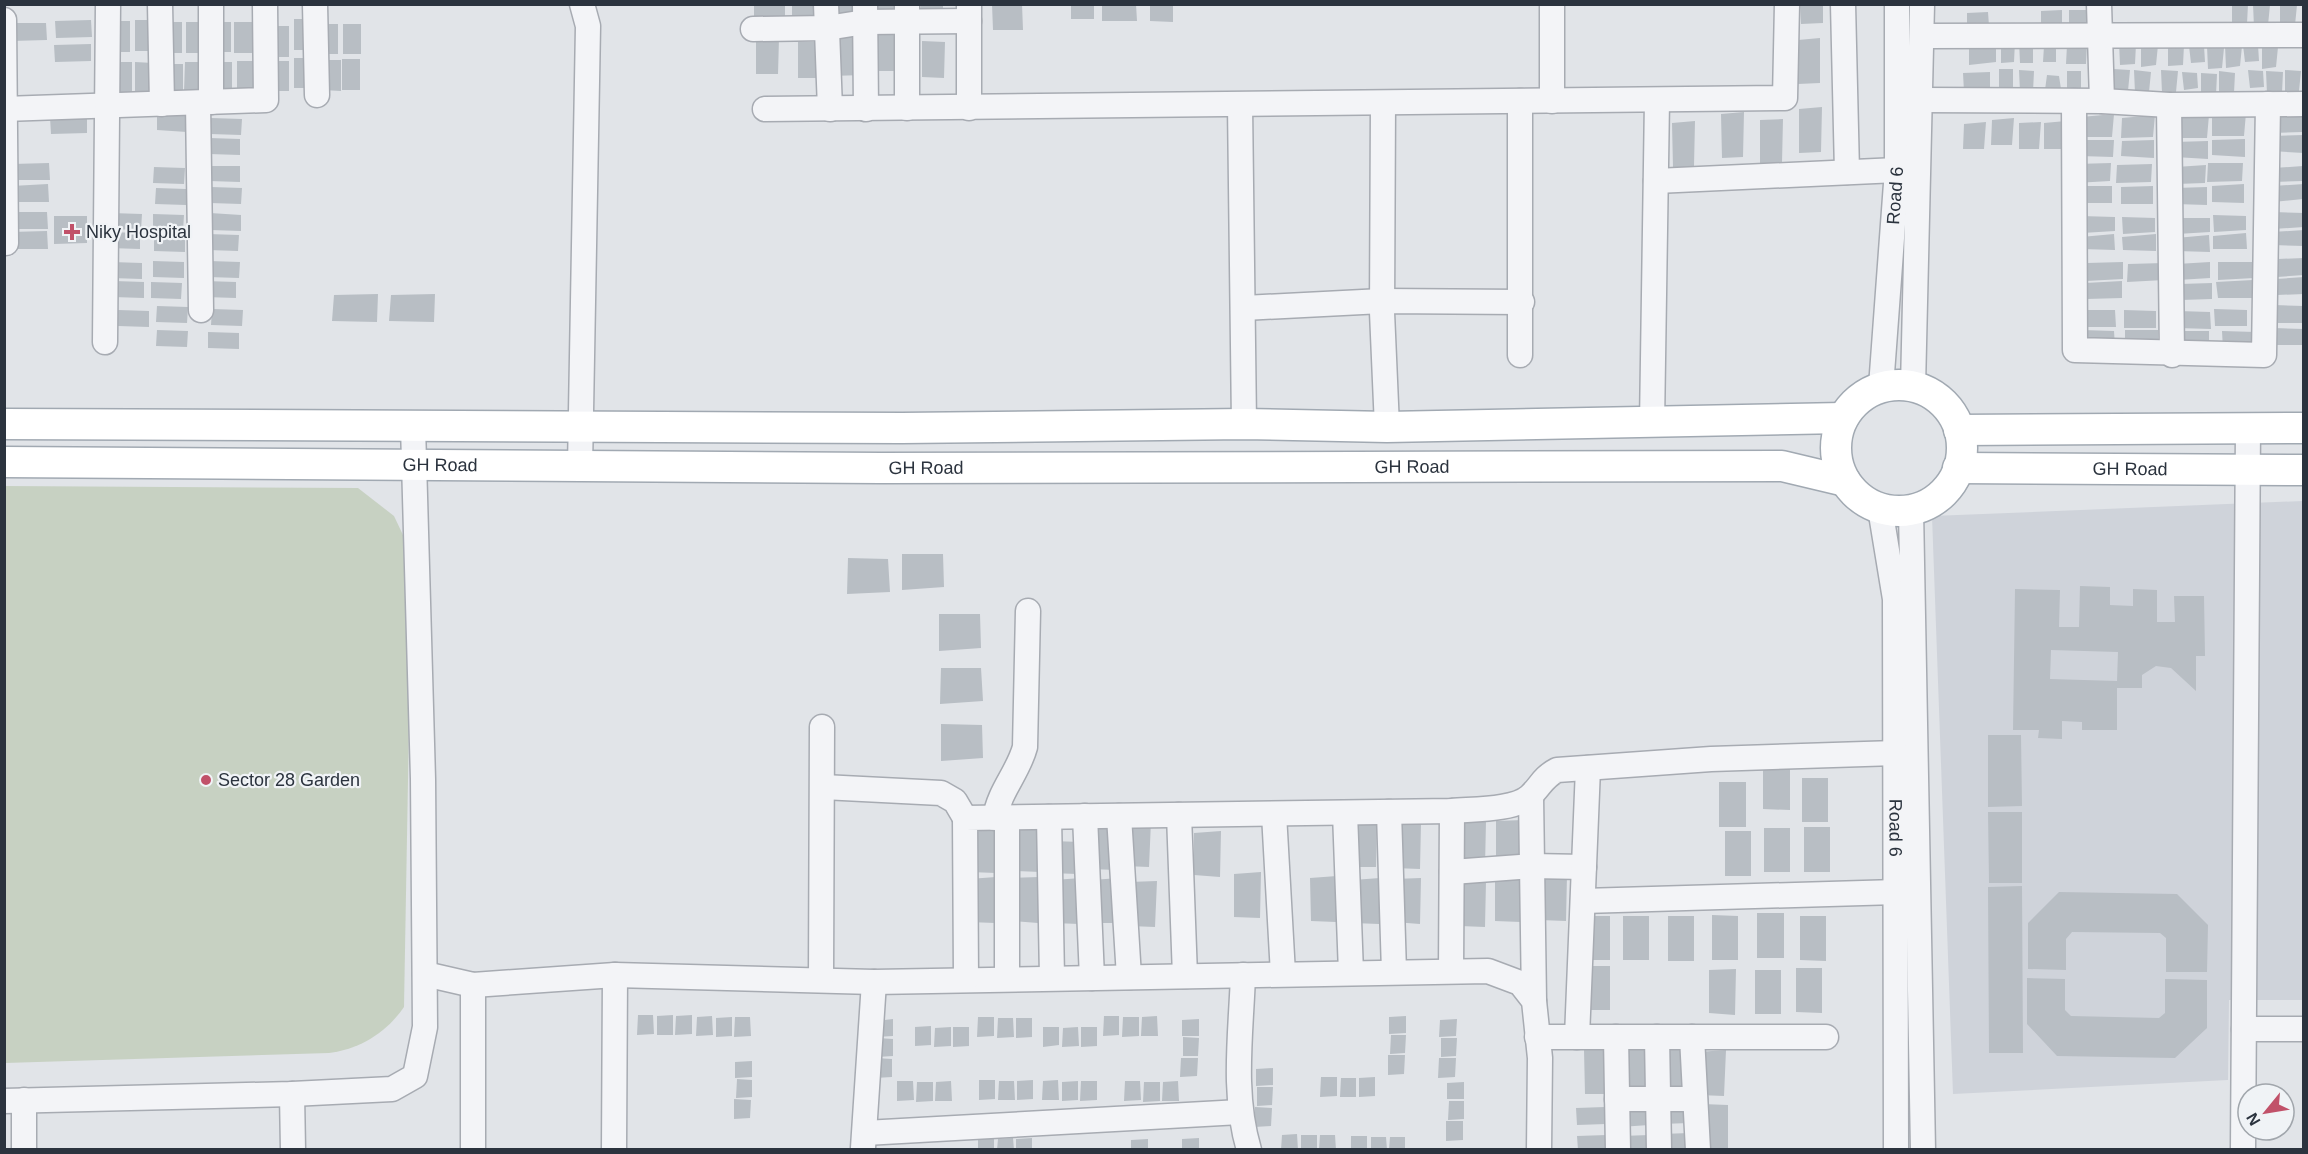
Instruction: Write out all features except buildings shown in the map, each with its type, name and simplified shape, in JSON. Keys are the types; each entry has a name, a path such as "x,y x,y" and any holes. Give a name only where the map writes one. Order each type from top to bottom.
{"main road":[{"path":"1881,387 1913,387 1933,395 1949,410 1959,430 1961,443 1958,468 1951,483 1927,505 1911,510 1880,508 1867,502 1845,481 1837,461 1836,439 1843,418 1866,394 1881,387"},
{"path":"4,424 902,428 1244,424 1387,427 1652,424 1843,418"},
{"path":"1959,430 2304,428"},
{"name":"GH Road","path":"4,462 580,467 1782,466 1845,481"},
{"name":"GH Road","path":"1958,468 2304,470"}],"street":[{"path":"105,342 108,4"},
{"path":"160,4 162,104"},
{"path":"201,310 205,102 211,4"},
{"path":"5,109 267,100 265,4"},
{"path":"315,4 317,94"},
{"path":"580,467 588,26 582,4"},
{"path":"1552,4 1552,101"},
{"path":"765,109 1785,98 1787,4"},
{"path":"1843,4 1847,172"},
{"name":"Road 6","path":"1881,387 1897,170 1897,4"},
{"name":"Road 6","path":"1913,387 1922,100 1922,4"},
{"path":"2099,4 2102,101"},
{"path":"753,29 827,16 865,13 969,13 969,108"},
{"path":"865,13 866,109"},
{"path":"907,13 907,108"},
{"path":"827,16 830,109"},
{"path":"4,20 6,243"},
{"path":"1922,36 2304,35"},
{"path":"1652,424 1657,100"},
{"path":"1922,100 2102,101 2169,105 2304,104"},
{"path":"1520,101 1522,302 1520,355"},
{"path":"2074,101 2075,350 2172,354 2264,355 2268,104"},
{"path":"1383,103 1382,301 1387,427"},
{"path":"1240,105 1244,424"},
{"path":"2169,105 2172,354"},
{"path":"1656,181 1897,170"},
{"path":"1244,308 1382,301 1522,302"},
{"path":"24,1149 14,1100 292,1094 392,1089 415,1076 425,1027 425,974 414,426"},
{"path":"2243,1149 2248,428"},
{"name":"Road 6","path":"1880,508 1895,599 1896,1149"},
{"name":"Road 6","path":"1911,510 1923,1149"},
{"path":"1007,978 1001,818 997,802 1021,760 1024,747 1028,611"},
{"path":"821,979 822,727"},
{"path":"965,818 1452,811 1517,804 1531,796 1543,778 1557,770 1711,759 1896,753"},
{"path":"1577,1037 1588,768"},
{"path":"823,787 941,793 955,801 965,818 966,979"},
{"path":"1531,796 1539,1149"},
{"path":"1451,971 1452,811"},
{"path":"1389,812 1394,972"},
{"path":"1345,813 1351,973"},
{"path":"1274,814 1283,974"},
{"path":"1179,815 1185,976"},
{"path":"1085,816 1092,978"},
{"path":"1119,816 1129,977"},
{"path":"1049,817 1052,978"},
{"path":"1452,872 1532,866 1584,867"},
{"path":"1583,901 1897,892"},
{"path":"425,974 473,985 615,975 874,982 1488,971 1520,983 1534,1001"},
{"path":"614,1149 615,975"},
{"path":"1243,975 1240,1112 1249,1149"},
{"path":"874,982 864,1141 1240,1112"},
{"path":"473,985 473,1149"},
{"path":"2244,1029 2304,1029"},
{"path":"1537,1037 1826,1037"},
{"path":"1616,1037 1618,1149"},
{"path":"1657,1037 1659,1149"},
{"path":"1692,1037 1698,1149"},
{"path":"292,1094 293,1149"},
{"path":"1617,1099 1695,1099"}],"shaded area":[{"path":"2303,501 2303,1000 2229,1000 2228,1080 1953,1094 1932,516"}],"green space":[{"name":"Sector 28 Garden","path":"4,486 358,488 394,516 412,554 404,1007 381,1032 362,1044 329,1053 5,1063"}],"place":[{"name":"Niky Hospital","path":"72,232"},
{"name":"Sector 28 Garden","path":"206,780"}]}
